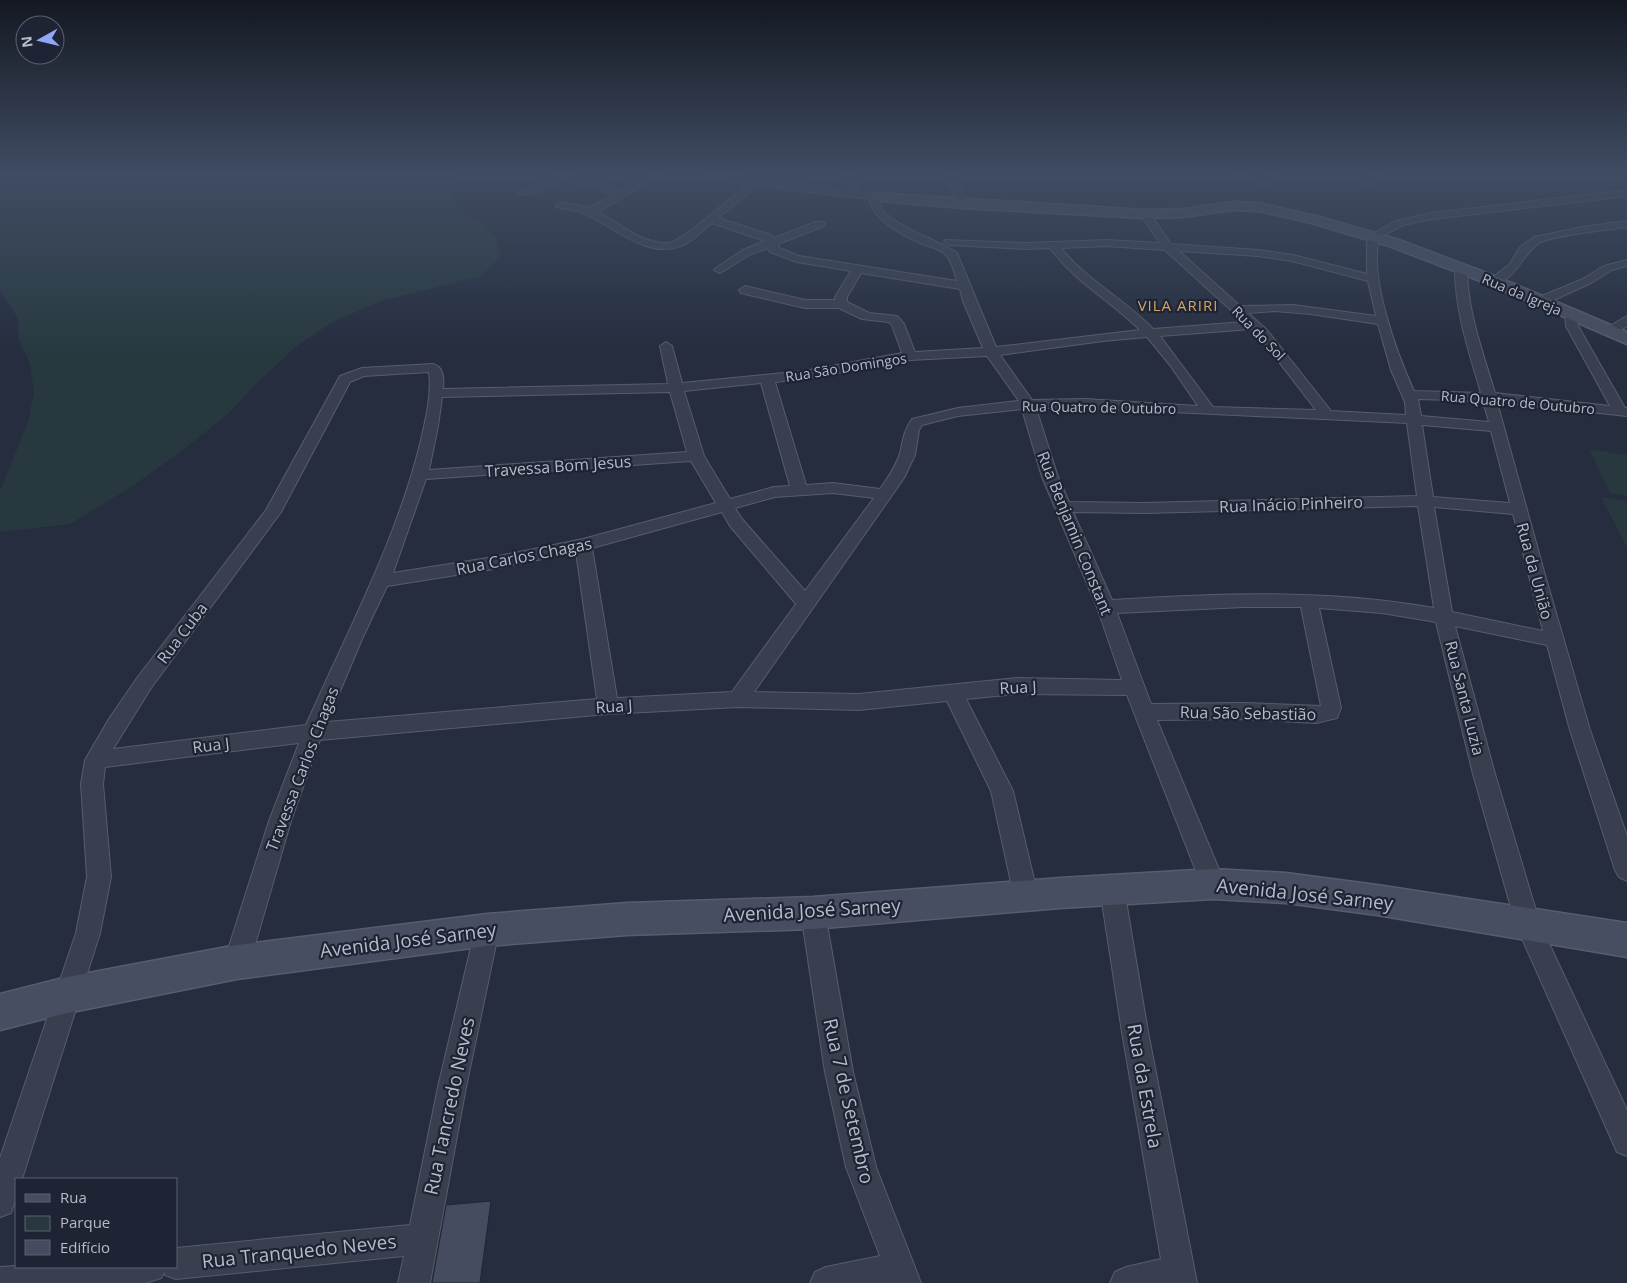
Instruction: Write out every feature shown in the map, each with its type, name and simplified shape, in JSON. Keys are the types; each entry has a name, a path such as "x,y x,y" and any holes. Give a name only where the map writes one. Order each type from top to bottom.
{"street":[{"path":"630,234 662,246 672,246 685,240 692,234"},
{"path":"760,234 767,237 772,243 774,250 797,259 965,286"},
{"path":"720,270 748,252 795,234"},
{"name":"Rua Benjamin Constant","path":"911,234 924,241 942,247 953,256 969,301 991,352 1028,404 1040,448 1106,607 1134,688 1213,884"},
{"name":"Rua do Sol","path":"1159,234 1168,247 1255,325 1327,415"},
{"name":"Rua da Igreja","path":"1366,234 1494,281 1627,339"},
{"path":"1374,236 1378,234"},
{"path":"1494,281 1514,266 1524,249 1538,239 1563,234"},
{"name":"Rua Santa Luzia","path":"1374,236 1372,244 1373,279 1398,370 1409,395 1444,617 1484,774 1528,925 1627,1142"},
{"path":"949,242 1007,245 1106,243 1279,256 1373,279"},
{"path":"1053,244 1065,261 1078,273 1134,317 1150,333 1164,349 1208,410"},
{"path":"1541,301 1587,282 1608,268 1627,263"},
{"name":"Rua da União","path":"1461,268 1461,285 1466,317 1490,397 1554,640 1580,730 1627,870"},
{"path":"841,304 841,297 856,270"},
{"path":"745,290 805,304 841,304 866,316 893,319 898,324 910,356"},
{"path":"1238,310 1288,307 1383,321"},
{"path":"1571,315 1572,326 1624,411"},
{"path":"1609,332 1627,320"},
{"name":"Rua São Domingos","path":"435,392 676,388 767,379 910,356 991,352 1063,341 1255,325"},
{"path":"666,346 688,433 696,456 736,522 806,604 738,699"},
{"name":"Rua Cuba","path":"67,995 88,933 98,877 92,784 96,760 116,725 144,683 273,512 345,378 362,372 434,368 436,370 437,382 435,392"},
{"path":"767,379 799,489"},
{"path":"381,581 420,476 435,392"},
{"name":"Rua Quatro de Outubro","path":"1409,395 1490,397 1624,411"},
{"name":"Rua Quatro de Outubro","path":"806,604 896,478 907,455 912,430 916,422 947,413 1028,404 1125,404 1255,414 1327,415 1498,427"},
{"name":"Travessa Bom Jesus","path":"420,476 696,456"},
{"name":"Rua Carlos Chagas","path":"381,581 494,563 583,545 774,492 799,489 851,488 883,494"},
{"name":"Rua Inácio Pinheiro","path":"1063,507 1152,508 1425,501 1519,508"},
{"path":"583,545 608,706"},
{"name":"Travessa Carlos Chagas","path":"237,962 280,821 313,732 353,639 381,581"},
{"path":"1106,607 1186,601 1253,600 1381,607 1444,617 1554,640"},
{"name":"Rua São Sebastião","path":"1145,712 1243,710 1322,714 1330,712 1331,708 1309,602"},
{"name":"Rua J","path":"96,760 313,732 608,706 738,699 859,702 1017,686 1134,688"},
{"path":"952,692 1002,791 1026,896"},
{"name":"Avenida José Sarney","path":"0,1012 67,995 237,962 487,930 627,919 813,913 1112,889 1213,884 1286,888 1377,900 1627,940"},
{"name":"Rua da Estrela","path":"1112,889 1135,1032 1180,1277"},
{"name":"Rua 7 de Setembro","path":"813,913 839,1072 861,1167 902,1276"},
{"name":"Rua Tancredo Neves","path":"414,1283 421,1239 452,1087 487,930"},
{"path":"0,1202 67,995"},
{"name":"Rua Tranquedo Neves","path":"178,1264 421,1239"},
{"path":"0,1283 141,1268"},
{"path":"826,1283 902,1276"},
{"path":"1126,1283 1180,1277"}],"green space":[{"path":"0,234 492,234 496,238 501,256 481,276 381,301 334,321 298,345 257,383 227,415 184,449 133,486 70,524 0,532 0,491 28,422 34,391 30,364 19,340 18,318 0,291"},
{"path":"1589,449 1627,455 1627,496 1610,493"},
{"path":"1601,497 1627,501 1627,548"}],"building":[{"path":"491,1201 480,1283 432,1283 446,1205"}],"district":[{"name":"VILA ARIRI","path":"1178,305"}]}
